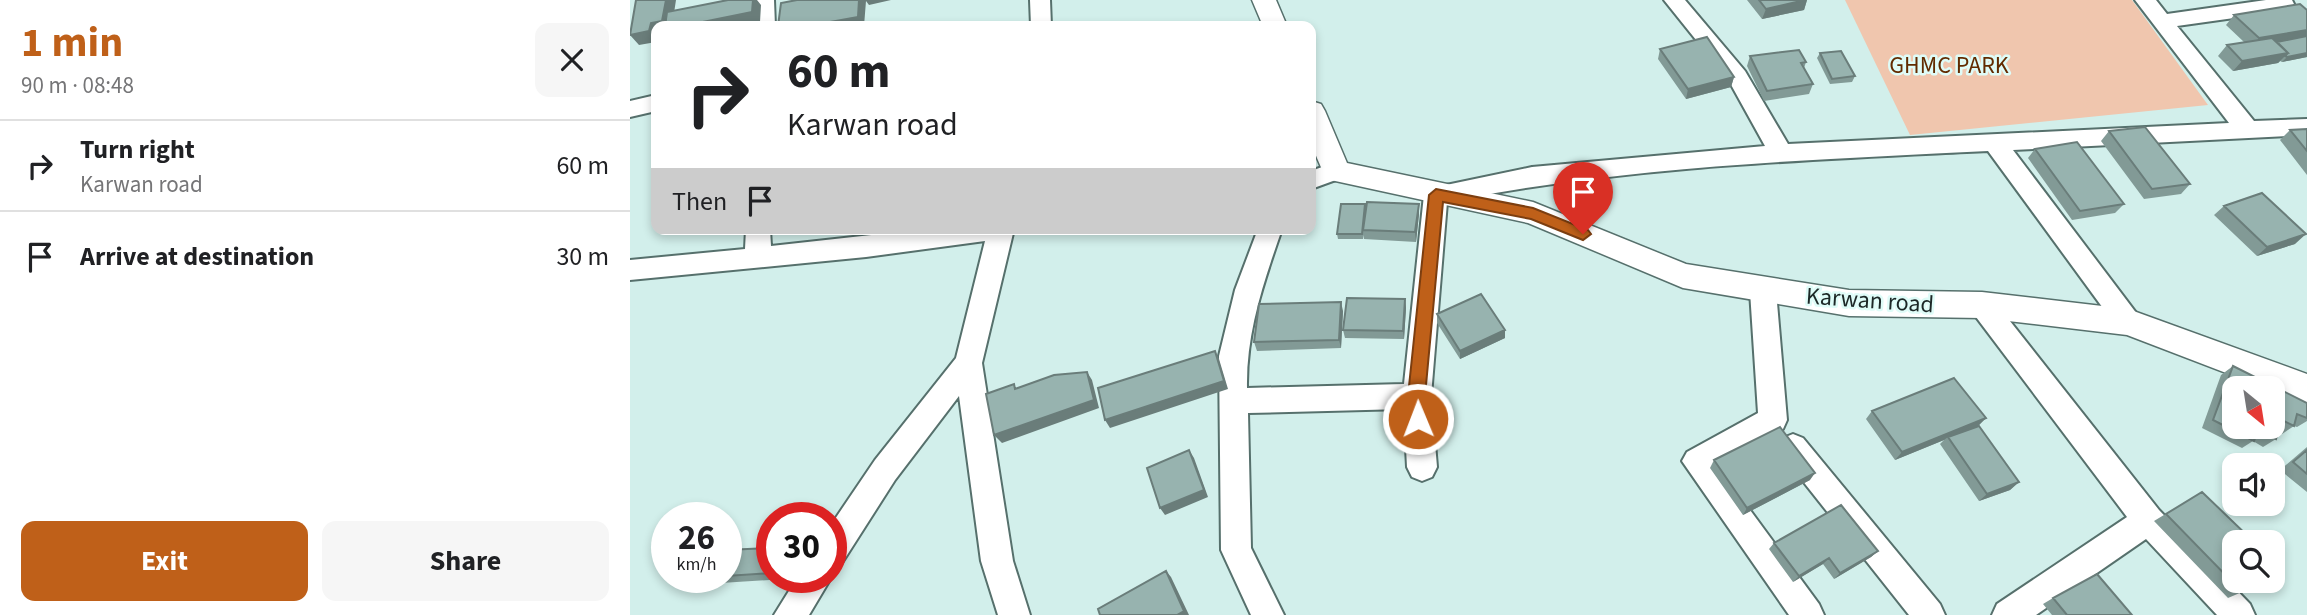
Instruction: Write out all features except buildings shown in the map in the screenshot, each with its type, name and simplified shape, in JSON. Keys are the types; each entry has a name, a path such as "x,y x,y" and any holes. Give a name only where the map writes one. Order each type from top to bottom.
{"street":[{"path":"1040,0 1041,21"},
{"path":"1264,0 1273,21"},
{"path":"1674,0 1737,76 1782,153"},
{"path":"2145,0 2247,129"},
{"path":"765,2 765,21"},
{"path":"2160,22 2284,4"},
{"path":"630,108 651,104"},
{"path":"1422,467 1416,396 1436,195 1532,176 1782,153 2307,127"},
{"path":"1316,136 1324,175"},
{"path":"1994,142 2127,322"},
{"name":"Karwan road","path":"1324,175 1533,213 1683,276 1763,291 1849,303 1982,306 2127,322 2307,389"},
{"path":"758,235 758,258"},
{"path":"630,270 950,235"},
{"path":"999,235 968,363 997,561 1014,615"},
{"path":"1268,235 1248,290 1233,356 1233,401 1236,550 1268,615"},
{"path":"1763,291 1773,420 1928,615"},
{"path":"1982,306 2148,520 2239,615"},
{"path":"847,528 885,470 968,363"},
{"path":"1233,401 1416,396"},
{"path":"1773,420 1697,461 1808,615"},
{"path":"2008,615 2148,520"},
{"path":"790,615 805,593"}],"green space":[{"name":"GHMC PARK","path":"1845,0 2132,0 2208,105 1910,135"}],"route":[{"path":"1418,419 1416,396 1436,195 1533,213 1583,234"}]}
